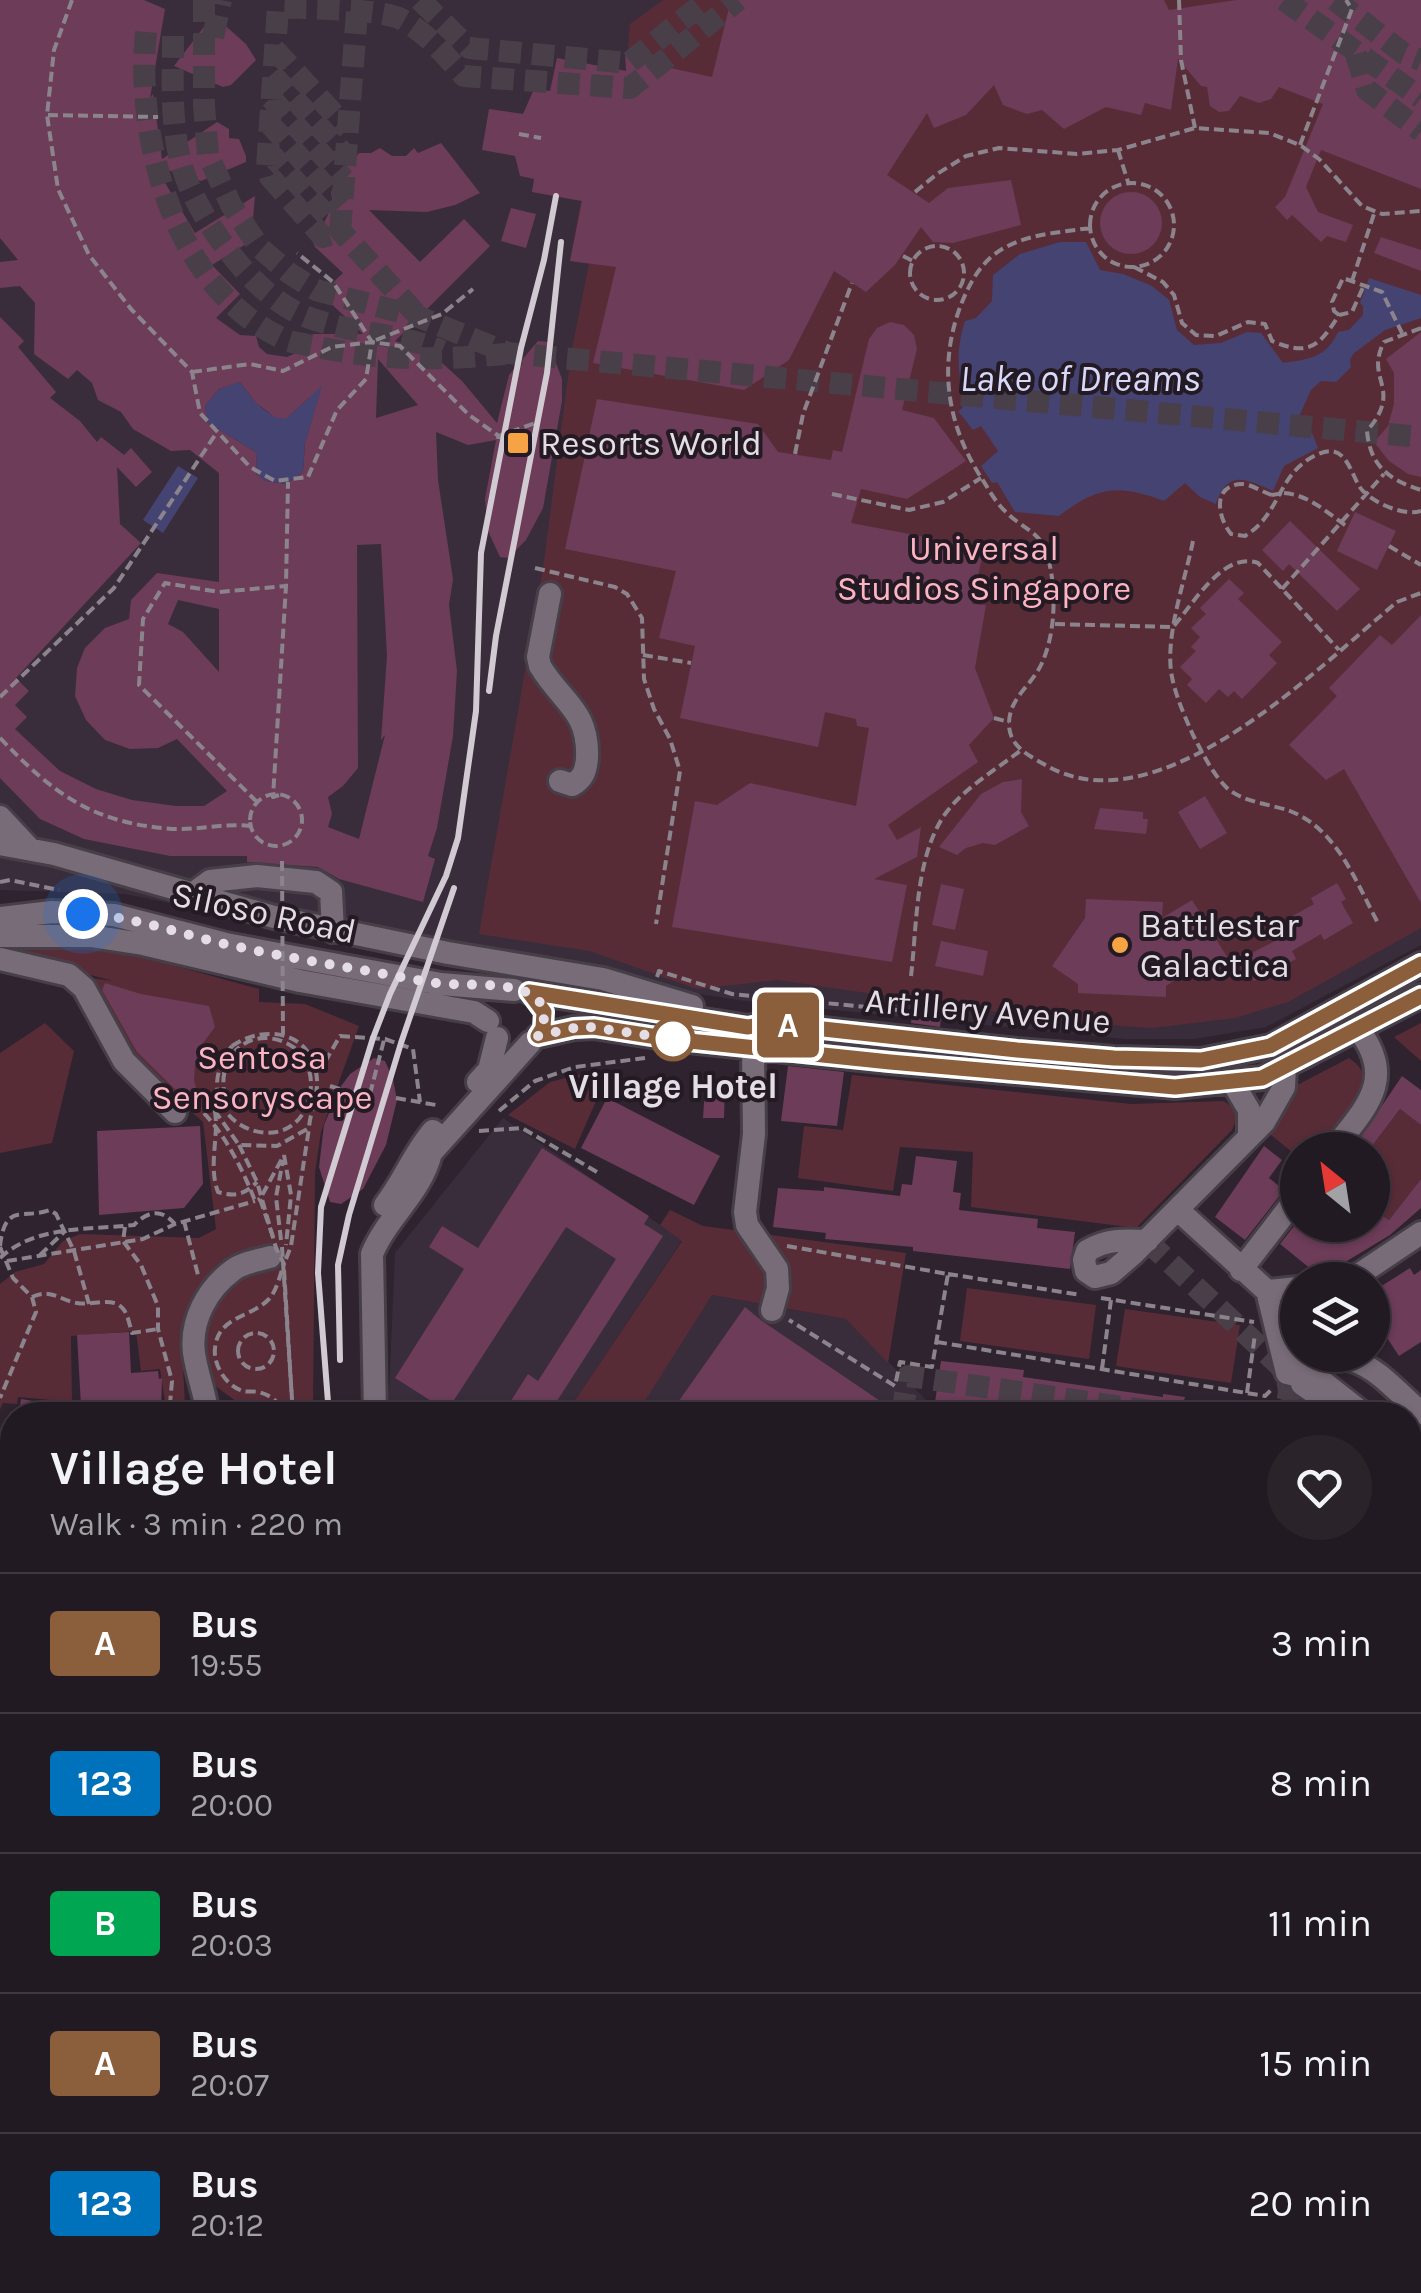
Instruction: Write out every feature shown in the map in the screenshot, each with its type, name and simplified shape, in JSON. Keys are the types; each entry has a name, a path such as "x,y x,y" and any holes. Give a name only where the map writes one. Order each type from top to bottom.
{"street":[{"path":"550,594 538,657 540,666 587,731 582,778 572,785 560,782"},
{"path":"0,817 29,848"},
{"path":"0,844 29,848 333,931 602,979 768,1023"},
{"path":"190,894 210,881 230,877 316,882 331,892 333,931"},
{"path":"5,912 42,936"},
{"name":"Siloso Road","path":"5,912 114,915 289,956 440,984 522,991"},
{"name":"Siloso Road","path":"0,936 91,936 143,944 300,981 474,1012 493,1030"},
{"path":"0,959 70,975 84,988 124,1061 175,1112"},
{"name":"Artillery Avenue","path":"522,991 748,1027 768,1023 1017,1050 1201,1060 1270,1046 1421,964"},
{"path":"362,1402 358,1254 367,1228 398,1188 427,1138 489,1070 492,1004 498,997 522,991 544,1012 543,1028 431,1153 426,1174 379,1238 372,1254 375,1402"},
{"name":"Artillery Avenue","path":"493,1030 513,1046 583,1026 754,1048 1146,1087 1262,1078 1421,996"},
{"path":"1346,1132 1374,1096 1376,1074 1368,1041 1358,1029"},
{"path":"754,1048 754,1134 746,1212 747,1225 772,1258 779,1278 772,1310"},
{"path":"1146,1241 1264,1122 1284,1087 1285,1068"},
{"path":"1234,1083 1249,1110 1250,1137"},
{"path":"1178,1210 1267,1292 1287,1374 1324,1402"},
{"path":"1241,1270 1280,1219"},
{"path":"1379,1262 1421,1233"},
{"path":"206,1402 194,1354 194,1324 205,1300 234,1268 279,1256"},
{"path":"1267,1292 1280,1290"},
{"path":"1287,1374 1318,1358 1343,1357 1376,1373 1409,1402"},
{"path":"1287,1374 1324,1382 1349,1402"}],"path":[{"path":"72,0 54,50 47,115 58,190 89,254 130,309 192,372 200,413 261,475 288,482 308,477 315,467 337,410 366,379 372,342 333,282 297,254"},
{"path":"1178,0 1181,60 1196,128"},
{"path":"1300,145 1352,9 1346,0"},
{"path":"47,115 158,116"},
{"path":"916,192 966,156 999,148 1077,154 1118,150 1196,128 1269,133 1300,145 1318,158 1362,206 1398,214 1421,211"},
{"path":"519,134 542,138"},
{"path":"1118,150 1128,182"},
{"path":"1134,267 1150,263 1164,253 1172,238 1174,222 1170,206 1160,192 1145,184 1128,182 1100,197 1092,212 1094,244 1104,257 1118,265 1134,267 1163,282 1174,296 1182,323 1196,334 1216,336 1248,322 1265,324 1272,340 1289,348 1306,349 1323,340 1340,315 1352,312 1365,285"},
{"path":"1352,281 1374,211"},
{"path":"1090,228 1028,237 991,258 964,287 946,299 925,298 911,282 913,261 929,247 950,249 964,264 964,287 949,340 947,389 958,436 1006,514 1035,534 1047,552 1055,624 1041,667 1015,700 1009,722 1020,750 1059,772 1101,780 1156,772 1248,726 1397,602 1421,593"},
{"path":"903,256 913,261"},
{"path":"1340,315 1334,311 1332,302 1343,278 1382,292 1400,330"},
{"path":"795,454 803,414 852,283"},
{"path":"192,372 250,364 283,371 332,347 372,342 442,314 473,289"},
{"path":"1421,328 1400,330 1384,342 1378,355 1378,372 1386,398 1367,430 1368,451 1384,474 1421,490"},
{"path":"372,342 400,346 469,416 504,439"},
{"path":"496,437 538,422"},
{"path":"0,697 114,588 217,432"},
{"path":"1348,528 1322,506 1290,492 1284,493 1272,496 1245,483 1232,486 1221,496 1218,510 1221,522 1231,534 1244,536 1262,525 1288,474 1318,454 1332,450 1344,456 1366,493 1399,513 1421,512"},
{"path":"1282,590 1384,474"},
{"path":"832,494 908,510 943,502 981,478"},
{"path":"280,795 273,798 288,482"},
{"path":"1193,541 1173,628 1171,675 1185,717 1227,789 1292,812 1318,828 1340,851 1378,923"},
{"path":"1389,546 1421,565"},
{"path":"1173,628 1229,564 1244,558 1258,562 1339,650"},
{"path":"535,568 615,587 627,594 642,618 644,678 680,771 656,924"},
{"path":"257,802 139,685 143,618 164,583 219,592 286,586"},
{"path":"1055,624 1173,628"},
{"path":"643,655 691,663"},
{"path":"994,718 1009,722"},
{"path":"0,738 34,774 68,800 98,814 176,829 250,826"},
{"path":"910,976 930,844 944,815 967,791 1020,750"},
{"path":"280,795 297,805 302,824 292,841 277,846 258,840 250,826 257,802 280,795"},
{"path":"277,846 282,860 283,1034"},
{"path":"650,994 659,970 732,994 897,1010"},
{"path":"215,1111 227,1104 222,1090 227,1061 236,1049 263,1037 291,1044 310,1067 310,1096 305,1112 294,1125 279,1132 246,1129 232,1120 222,1107 216,1091 216,1075 222,1059 246,1036 278,1033 294,1040 314,1065 317,1082 291,1246 279,1256"},
{"path":"325,1062 340,1036 385,1039 414,1049 420,1102"},
{"path":"370,1094 385,1039"},
{"path":"487,1113 502,1110 535,1081 575,1067 647,1058"},
{"path":"330,1086 340,1089"},
{"path":"396,1098 436,1104"},
{"path":"175,1112 194,1103 236,1160 258,1200 279,1256"},
{"path":"215,1111 239,1145 257,1182 279,1256 290,1351 291,1402"},
{"path":"215,1111 218,1142 212,1168 218,1192 232,1196 248,1192 257,1182"},
{"path":"239,1145 277,1146 309,1128"},
{"path":"477,1131 522,1128 597,1172"},
{"path":"7,1261 142,1239 175,1224 258,1200 284,1156"},
{"path":"279,1402 259,1392 243,1391 227,1381 217,1366 214,1349 220,1332 234,1318 256,1310 272,1296 291,1195 284,1156"},
{"path":"284,1156 276,1196 292,1390"},
{"path":"0,1398 36,1312 32,1297 13,1278 2,1256 2,1233 12,1216 23,1211 39,1214 50,1210 56,1214 74,1251 89,1304"},
{"path":"2,1256 14,1245 65,1230 134,1225 154,1212 167,1215 175,1224"},
{"path":"184,1221 205,1300"},
{"path":"125,1226 122,1242 150,1284 158,1306 158,1329 172,1381 170,1402"},
{"path":"38,1256 65,1230"},
{"path":"760,1242 1257,1322 1246,1393"},
{"path":"772,1310 895,1386 900,1362 932,1367 948,1274"},
{"path":"32,1297 42,1292 75,1303 112,1302 124,1309 132,1333 158,1329"},
{"path":"1102,1369 1111,1300"},
{"path":"256,1332 272,1342 274,1352 272,1361 255,1370 240,1360 237,1350 247,1335 256,1332"},
{"path":"937,1342 1265,1396 1287,1374"},
{"path":"274,1352 290,1351"}],"shaded area":[{"name":"Universal Studios Singapore","path":"0,0 1421,0 1421,945 1266,1027 1194,1039 1125,1039 745,1001 398,949 125,894 0,890"},
{"path":"503,1118 682,1240 574,1402 389,1402 395,1253"},
{"path":"712,1295 846,1319 928,1402 641,1402"}],"green space":[{"name":"Universal Studios Singapore","path":"663,0 1421,0 1421,928 1288,1002 1235,1018 1152,1028 1059,1021 778,980 697,989 590,951 479,934 543,569 571,354 589,264 570,261 581,201 532,192 557,58 626,71 630,24"},
{"name":"Sentosa Sensoryscape","path":"0,946 103,946 259,989 259,1002 305,1004 359,1026 321,1132 315,1173 313,1402 237,1402 214,1385 199,1344 217,1265 192,1301 186,1318 182,1353 184,1402 165,1402 160,1369 141,1371 136,1331 71,1336 72,1402 18,1397 17,1402 0,1402 0,1284 15,1272 44,1264 63,1241 80,1234 199,1238 216,1229 203,1122 137,1057 113,1023 90,978 114,981 0,952"},
{"path":"45,1023 74,1051 52,1143 0,1153 0,1053"},
{"path":"1421,1023 1421,1061 1394,1037"},
{"path":"1349,1058 1360,1068 1365,1080 1359,1104 1338,1132 1280,1132 1280,1142 1266,1131 1278,1095"},
{"path":"589,1072 600,1092 575,1149 508,1115 550,1082"},
{"path":"852,1075 1131,1104 1224,1101 1235,1109 1237,1118 1232,1130 1136,1228 971,1207 973,1152 900,1147 893,1191 798,1178 804,1126 843,1130"},
{"path":"1400,1109 1421,1125 1421,1179 1390,1219 1390,1132 1383,1132"},
{"path":"670,1210 703,1226 906,1253 888,1363 846,1319 712,1295 644,1402 574,1402 682,1241 660,1225"},
{"path":"967,1288 1096,1305 1089,1359 960,1341"},
{"path":"1125,1309 1240,1325 1231,1383 1116,1366"}],"water":[{"name":"Lake of Dreams","path":"1060,242 1086,242 1100,270 1152,286 1169,300 1177,330 1194,345 1221,343 1247,332 1261,333 1283,363 1316,356 1338,332 1349,330 1363,315 1360,303 1369,278 1421,295 1421,318 1385,330 1353,354 1351,367 1336,382 1321,381 1311,390 1297,421 1312,433 1318,448 1284,466 1273,491 1247,481 1232,481 1216,504 1200,497 1185,483 1164,501 1121,490 1085,499 1059,516 1015,512 997,482 992,483 981,466 998,451 981,426 973,430 958,411 965,400 959,370 960,341 965,321 976,318 992,301 993,275 1020,254"},
{"path":"329,367 305,443 303,472 286,484 266,481 256,474 257,453 207,422 205,406 219,389 240,382 266,411 287,418 309,398"},
{"path":"178,466 198,478 163,533 143,520"}],"building":[{"path":"0,0 144,0 165,9 150,98 153,94 162,159 217,122 229,129 229,138 239,139 246,162 201,181 155,166 195,233 255,196 251,241 212,265 240,294 216,318 240,335 256,336 259,347 267,354 287,357 298,352 306,337 314,334 363,334 321,294 343,273 315,247 310,235 317,225 324,223 333,204 331,192 338,182 339,170 359,153 380,148 392,156 406,156 414,148 418,153 441,143 480,193 427,212 369,210 420,262 464,219 490,246 395,341 430,352 462,381 497,423 509,375 538,341 548,342 562,379 562,401 543,508 526,540 508,558 500,557 488,531 485,499 496,440 468,445 436,432 438,480 453,579 449,605 457,671 453,736 437,828 428,856 435,859 423,902 339,879 318,867 247,862 247,856 170,856 84,839 40,819 0,778 0,317 24,341 18,347 56,392 50,398 80,421 97,442 101,437 124,455 131,448 152,472 136,487 117,467 120,524 141,543 16,678 29,691 15,705 27,717 15,729 60,771 96,789 132,800 204,806 227,791 177,739 158,748 130,749 105,740 86,720 75,696 77,668 85,648 105,628 129,619 131,600 157,573 219,582 219,473 190,450 171,451 133,429 121,412 98,400 92,383 77,370 68,379 34,354 35,303 20,286 0,288 0,262 18,260 0,238","holes":["378,359 418,405 376,418","240,382 256,403 276,418 287,418 322,386 305,443 303,472 286,484 266,481 256,474 257,453 207,422 205,406 219,389","381,544 387,656 381,740 385,735 359,839 328,827 332,814 328,797 358,768 357,545","178,600 219,609 219,672 183,632 168,624"]},
{"path":"731,0 1164,0 1169,10 1236,0 1421,0 1421,189 1321,150 1306,187 1318,212 1353,225 1346,242 1327,236 1321,242 1292,215 1287,220 1275,207 1285,197 1323,104 1279,87 1271,99 1259,103 1240,96 1229,111 1219,112 1210,106 1207,87 1201,86 1178,59 1171,110 1145,103 1141,115 1106,107 1064,129 1042,110 1027,114 1003,105 994,85 966,115 934,128 927,113 887,175 929,203 948,188 1011,180 1021,225 953,243 933,242 921,227 895,265 866,292 834,271 789,360 744,390 593,363 616,267 570,261 582,201 532,192 534,179 520,176 515,156 482,150 489,109 523,114 534,89 550,91 557,58 626,71 625,54 662,59 666,67 712,77"},
{"path":"213,15 246,44 256,60 231,85 223,87 174,66"},
{"path":"1131,192 1153,201 1162,223 1153,245 1131,254 1109,245 1100,223 1109,201"},
{"path":"511,208 536,214 526,248 501,241"},
{"path":"1381,237 1421,250 1421,271 1374,253"},
{"path":"890,322 904,325 914,335 917,349 902,410 934,418 966,461 907,499 861,489 851,523 984,548 972,604 986,605 975,668 994,718 969,745 978,762 888,825 897,840 921,827 917,857 874,879 907,885 892,962 672,927 695,801 717,805 750,783 856,806 869,728 857,726 856,719 825,712 818,747 680,718 695,646 659,638 676,571 565,549 597,399 758,424 778,452 831,460 833,450 842,452 869,339 877,328"},
{"path":"1421,332 1421,477 1408,474 1389,461 1374,442 1388,426 1394,404 1394,373 1386,359"},
{"path":"1355,512 1396,531 1377,570 1337,551"},
{"path":"1290,521 1360,589 1337,611 1289,564 1283,571 1262,550"},
{"path":"1229,579 1244,593 1238,599 1282,642 1269,655 1277,663 1242,699 1234,691 1228,697 1219,689 1206,703 1187,685 1192,679 1180,667 1196,651 1191,647 1200,637 1191,628 1206,614 1200,608"},
{"path":"1421,615 1421,903 1344,769 1326,780 1289,745 1337,696 1329,688 1380,635 1392,645"},
{"path":"1022,779 1021,812 1029,826 995,845 983,843 957,855 939,847 981,794 1003,782"},
{"path":"1205,796 1227,833 1200,849 1178,812"},
{"path":"1100,808 1143,812 1143,819 1148,819 1146,834 1094,829"},
{"path":"1337,883 1346,899 1341,902 1353,923 1324,940 1321,934 1292,951 1296,959 1254,981 1242,958 1296,930 1289,918 1314,904 1311,898"},
{"path":"941,884 964,889 955,930 932,925"},
{"name":"Battlestar Galactica","path":"1086,899 1163,902 1162,918 1192,900 1229,960 1196,981 1190,970 1166,986 1166,997 1078,993 1078,984 1052,966 1085,918"},
{"path":"941,941 988,951 983,976 935,966"},
{"path":"105,983 209,1006 215,1027 200,1047 195,1064 198,1095 187,1101 137,1052 102,990"},
{"path":"912,1013 941,1017 940,1027 911,1023"},
{"path":"374,1058 385,1061 397,1100 386,1145 363,1189 341,1204 330,1202 319,1167 324,1125 350,1074"},
{"path":"788,1066 844,1072 837,1126 781,1121"},
{"path":"1402,1076 1421,1090 1421,1125 1400,1109 1383,1132 1364,1132"},
{"path":"705,1087 725,1088 724,1118 703,1118"},
{"path":"607,1098 720,1156 694,1205 581,1148"},
{"path":"200,1126 203,1184 184,1208 99,1215 97,1131"},
{"path":"1264,1146 1280,1158 1269,1178 1280,1187 1280,1195 1245,1240 1215,1217"},
{"path":"542,1148 649,1216 644,1224 663,1236 556,1402 510,1402 528,1374 538,1381 616,1259 566,1227 453,1402 433,1402 395,1378 464,1269 429,1247 442,1226 478,1248"},
{"path":"916,1156 957,1161 953,1192 961,1193 959,1210 1038,1219 1037,1228 1075,1232 1070,1269 825,1239 826,1233 773,1227 778,1188 824,1191 824,1187 900,1196 902,1184 912,1185"},
{"path":"1421,1179 1421,1208 1390,1235 1390,1219"},
{"path":"1378,1242 1345,1262 1302,1262 1280,1244"},
{"path":"1410,1268 1414,1275 1421,1270 1421,1342 1399,1356 1390,1342 1390,1281"},
{"path":"745,1307 882,1402 678,1402"},
{"path":"129,1332 131,1373 158,1371 159,1379 162,1378 161,1402 81,1402 77,1335"},
{"path":"941,1361 1024,1370 1023,1377 1185,1397 1184,1401 1190,1402 935,1402"}],"tunnel":[{"path":"204,0 208,155 231,205 260,248 316,290 419,317 508,353 1421,437"},
{"path":"213,37 221,0"},
{"path":"420,0 469,48 629,63 707,0"},
{"path":"357,12 340,231 323,237 270,177 267,167 278,7 359,11 401,19 427,37 464,76 630,88 738,0"},
{"path":"1284,0 1421,98"},
{"path":"1335,0 1403,53 1421,60"},
{"path":"146,32 148,119 156,165 171,209 190,250 216,287 248,317 286,340 347,352 414,358 505,354"},
{"path":"173,36 174,118 182,167 213,230 245,271 282,303 317,321 442,351"},
{"path":"274,49 348,129"},
{"path":"1356,54 1367,90 1421,131"},
{"path":"272,74 345,155"},
{"path":"271,98 344,179"},
{"path":"269,123 342,205"},
{"path":"267,150 419,317"},
{"path":"1147,1241 1279,1365 1289,1390 1287,1402"},
{"path":"904,1402 908,1376 1088,1402"}],"railway":[{"path":"328,1402 318,1273 321,1207 373,1038 446,876 458,838 476,711 481,553 521,348 556,196"},
{"path":"489,691 547,373 561,242"},
{"path":"340,1360 338,1265 349,1215 401,1043 454,888"}],"bus line":[{"name":"A","path":"1421,964 1270,1046 1201,1060 1017,1050 768,1023 748,1027 529,992 544,1012 538,1036 583,1026 670,1039 1146,1087 1262,1078 1421,996"}],"place":[{"name":"Resorts World","path":"518,443"},
{"name":"Battlestar Galactica","path":"1120,945"},
{"name":"Village Hotel","path":"673,1039"}],"route":[{"path":"83,914 114,915 226,944 440,984 522,990 536,997 544,1012 538,1036 583,1026 673,1039"}]}
